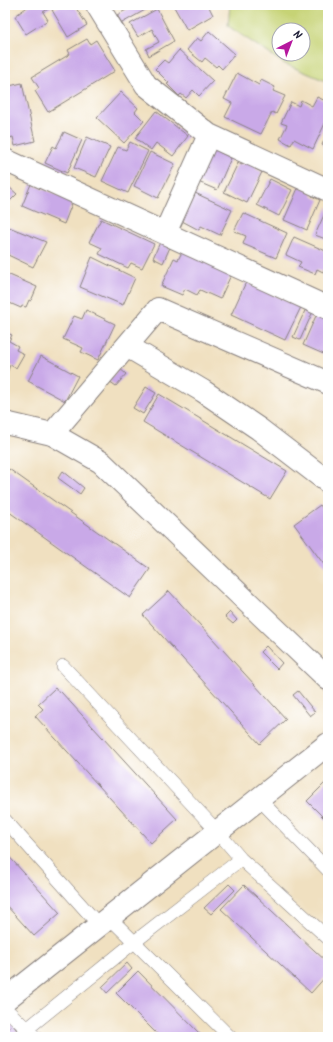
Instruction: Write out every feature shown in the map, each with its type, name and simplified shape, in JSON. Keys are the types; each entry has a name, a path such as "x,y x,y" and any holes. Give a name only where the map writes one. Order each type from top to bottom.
{"street":[{"path":"97,5 146,85 209,134 328,190"},
{"path":"165,233 209,134"},
{"path":"5,160 328,308"},
{"path":"52,434 158,310 328,383"},
{"path":"127,346 203,391 259,429 328,482"},
{"path":"5,423 52,434 101,462 328,679"},
{"path":"5,1000 217,831 327,746"}],"lane":[{"path":"63,666 217,831 241,859 328,938"},
{"path":"259,799 328,870"},
{"path":"5,820 104,921 133,943 230,1037"},
{"path":"5,1008 30,1033 133,943 241,859"}],"green space":[{"path":"230,5 328,5 328,82 282,62 311,62 311,22 271,22 271,55 228,26"}],"building":[{"path":"30,5 55,5 43,12 48,20 26,34 15,16"},
{"path":"61,5 74,5 87,25 68,37 52,10"},
{"path":"135,5 154,5 122,23 117,15"},
{"path":"173,5 208,5 213,15 187,30"},
{"path":"157,9 174,41 149,56 146,49 159,42 152,29 138,37 130,24"},
{"path":"209,31 235,54 222,69 218,65 216,67 205,58 202,62 187,50 197,38 201,41"},
{"path":"87,39 90,44 96,40 115,71 48,112 35,91 39,88 32,77 70,54 68,50"},
{"path":"179,50 213,81 199,96 193,90 186,98 181,94 179,96 155,69 164,60 168,63"},
{"path":"5,59 10,73 5,75"},
{"path":"237,73 259,85 261,80 275,87 273,91 285,96 276,114 272,112 261,134 225,117 232,103 224,99"},
{"path":"22,83 35,141 15,146 13,137 5,139 5,87"},
{"path":"121,92 138,108 135,112 144,121 124,143 97,118"},
{"path":"317,97 328,102 328,117 313,149 294,139 291,145 280,139 287,125 281,123 291,102 299,106 301,100 312,106"},
{"path":"156,111 188,136 173,156 156,143 151,150 135,138"},
{"path":"64,132 82,140 67,173 45,163 53,146 56,148"},
{"path":"328,132 328,148 322,145"},
{"path":"87,137 110,147 96,177 74,168"},
{"path":"130,142 148,151 128,193 102,181 118,147 126,150"},
{"path":"211,148 231,158 217,190 196,181"},
{"path":"150,152 175,164 158,198 134,186"},
{"path":"244,160 257,166 256,169 262,172 247,203 224,192 238,163 242,165"},
{"path":"270,179 292,190 279,216 257,205"},
{"path":"31,184 73,201 64,224 22,206"},
{"path":"299,186 313,193 312,196 320,200 307,230 284,220"},
{"path":"9,187 17,194 5,206 5,191"},
{"path":"195,193 232,210 220,235 201,226 199,230 182,221"},
{"path":"328,206 328,240 315,235"},
{"path":"243,213 287,233 276,258 243,244 246,236 234,231"},
{"path":"101,219 154,244 142,268 131,263 128,268 99,254 102,248 89,242"},
{"path":"9,227 46,242 33,267 8,255 9,251 5,249 5,235"},
{"path":"294,237 328,252 328,261 323,272 317,269 315,274 298,267 301,262 286,255"},
{"path":"161,240 171,245 163,263 153,258"},
{"path":"184,248 231,275 220,299 200,290 197,295 185,289 182,295 161,286 174,258 178,260"},
{"path":"92,257 135,278 123,305 80,287"},
{"path":"5,273 37,287 31,301 29,300 26,307 22,306 21,308 5,301"},
{"path":"246,282 301,307 285,340 231,315"},
{"path":"308,304 315,307 300,340 293,337"},
{"path":"319,309 328,313 328,356 303,345"},
{"path":"86,310 115,324 98,360 81,352 83,348 63,339 74,316 82,319"},
{"path":"5,332 12,335 9,341 18,346 16,350 24,354 16,368 10,365 7,373 5,372"},
{"path":"41,356 78,376 65,401 28,381"},
{"path":"119,368 126,374 116,386 109,381"},
{"path":"146,387 156,393 143,414 133,408"},
{"path":"159,394 287,471 270,499 143,422"},
{"path":"9,469 150,569 130,598 5,509 5,475"},
{"path":"63,471 84,488 80,494 58,478"},
{"path":"320,505 328,515 328,570 294,524"},
{"path":"169,591 286,719 260,744 143,615"},
{"path":"230,612 237,620 233,624 225,617"},
{"path":"266,646 282,663 277,669 260,652"},
{"path":"55,688 59,693 61,692 177,819 151,843 35,716 43,709 38,704"},
{"path":"298,691 315,712 310,716 293,695"},
{"path":"328,780 328,822 307,801"},
{"path":"5,852 60,913 34,936 5,904"},
{"path":"229,884 235,890 211,914 204,908"},
{"path":"244,885 328,963 328,974 311,993 221,909"},
{"path":"127,963 132,969 107,993 102,987"},
{"path":"138,971 203,1037 160,1037 116,993"},
{"path":"13,1025 19,1033 14,1037 5,1037 5,1032"}]}
